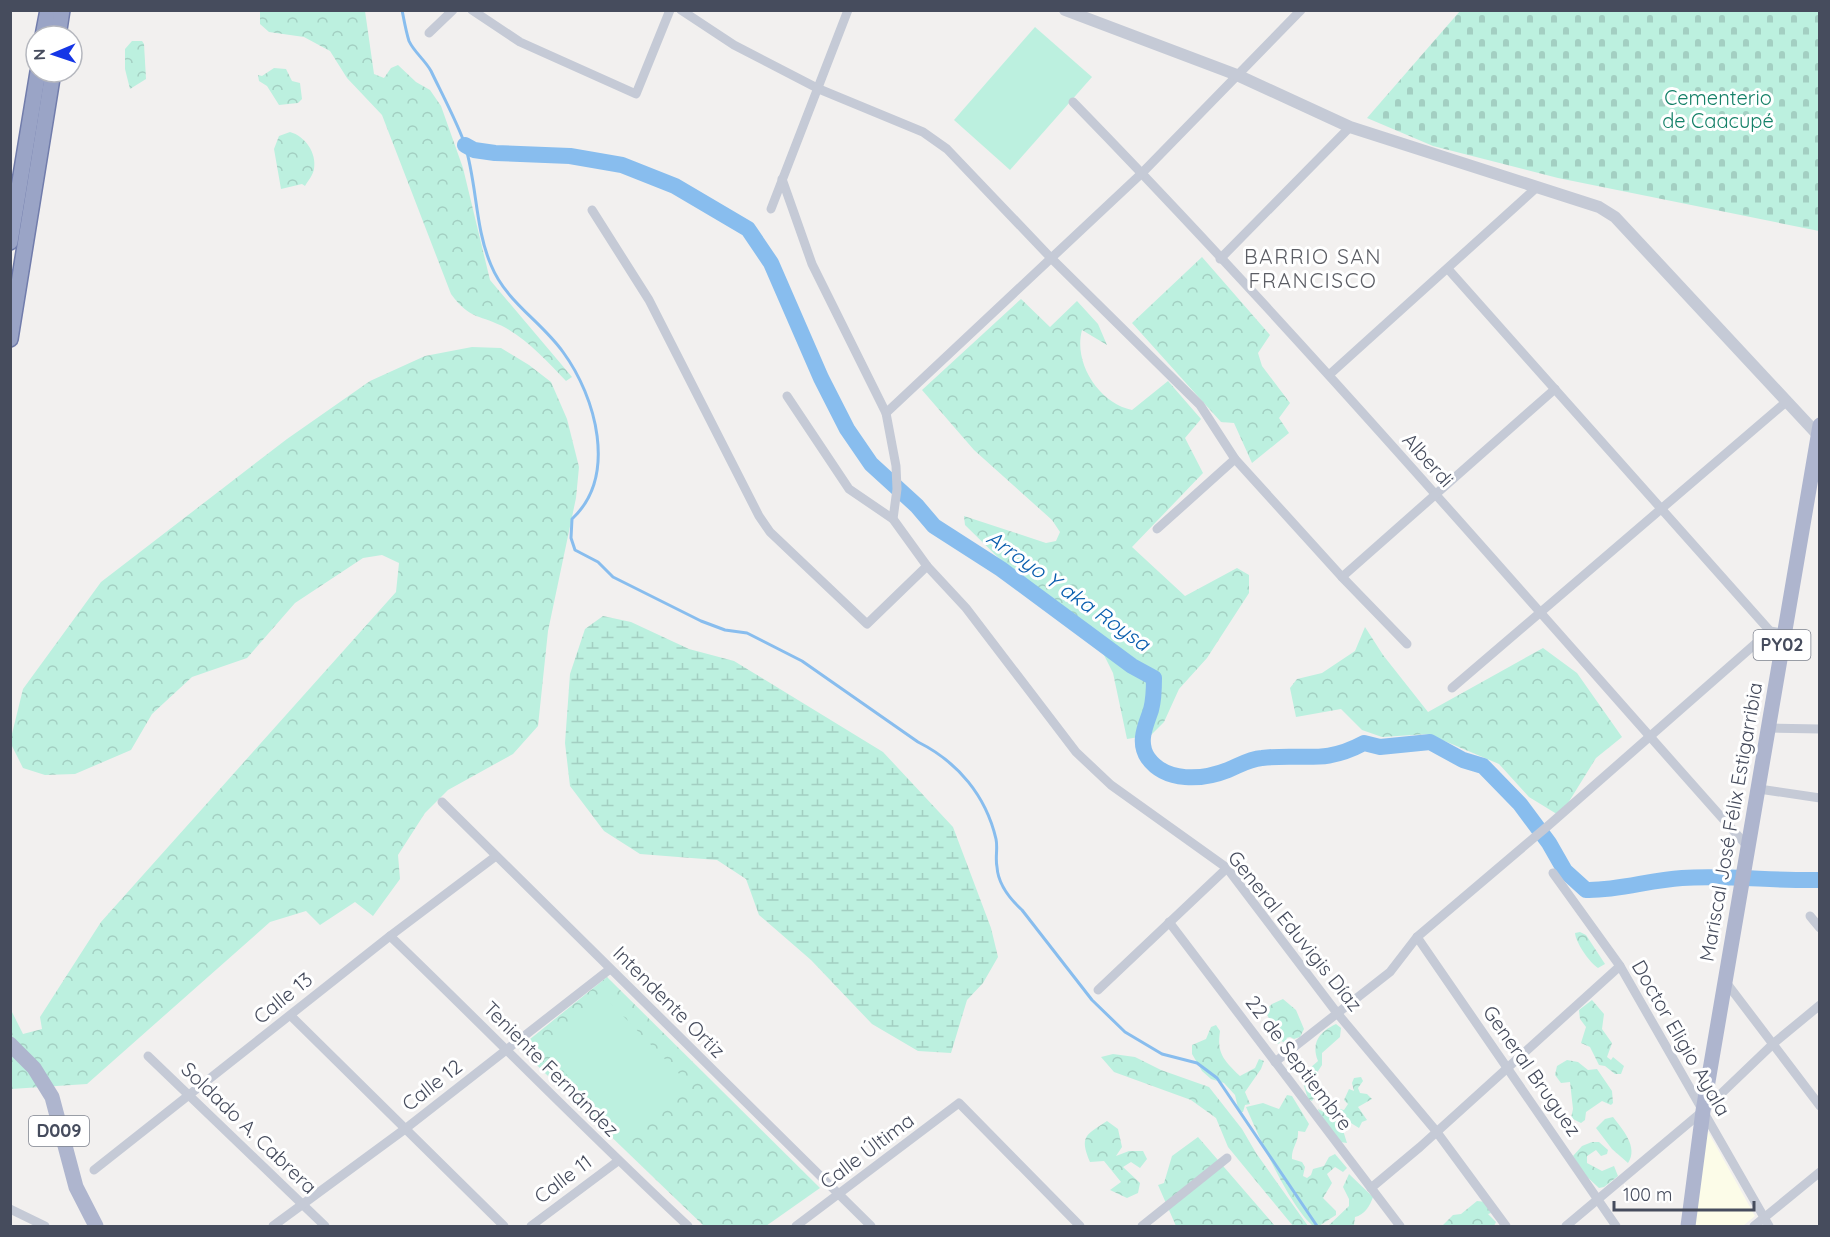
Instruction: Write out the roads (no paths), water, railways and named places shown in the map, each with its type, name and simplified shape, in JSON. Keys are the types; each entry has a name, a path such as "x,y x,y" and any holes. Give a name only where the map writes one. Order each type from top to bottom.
{"highway":[{"path":"10,242 36,84"},
{"path":"10,339 51,84"}],"main road":[{"name":"Mariscal José Félix Estigarribia","path":"1688,1227 1703,1111 1759,789 1768,728 1777,632 1819,430"},
{"name":"D009","path":"10,1044 34,1068 52,1097 76,1187 96,1227"}],"street":[{"path":"429,33 453,10"},
{"path":"472,10 520,42 636,94 670,10"},
{"path":"681,10 734,45 819,89 923,132 947,149 1052,258 1200,405 1235,459 1342,577 1407,644"},
{"path":"771,209 848,10"},
{"path":"1065,10 1237,75 1350,127 1535,189 1599,207 1615,217 1786,402 1819,430"},
{"path":"886,413 1142,173 1301,10"},
{"name":"Alberdi","path":"1073,102 1329,375 1541,611 1749,848"},
{"path":"1220,260 1350,127"},
{"path":"782,179 812,264 886,413 896,466 897,489 893,519"},
{"path":"1329,375 1535,189"},
{"path":"592,210 649,300 759,516 770,532 867,624 927,566"},
{"path":"1275,1062 1390,972 1417,937 1550,825 1649,736 1777,632 1661,510 1448,269"},
{"path":"1342,577 1555,389"},
{"name":"General Eduvigis Díaz","path":"787,396 849,489 893,519 927,566 966,608 1076,752 1111,785 1227,868 1337,1013 1436,1131 1506,1227"},
{"path":"1452,688 1786,402"},
{"path":"1157,530 1235,459"},
{"path":"1768,728 1820,729"},
{"path":"1759,789 1820,798"},
{"name":"Intendente Ortiz","path":"442,802 872,1227"},
{"name":"Calle 13","path":"94,1170 390,936 496,856"},
{"path":"1098,990 1227,868"},
{"name":"Doctor Eligio Ayala","path":"1553,873 1620,966 1766,1223"},
{"path":"1810,916 1820,928"},
{"name":"22 de Septiembre","path":"1169,922 1400,1227"},
{"name":"Teniente Fernández","path":"390,936 688,1227"},
{"name":"General Bruguez","path":"1417,937 1616,1227"},
{"path":"1371,1188 1620,966"},
{"name":"Calle 12","path":"273,1227 405,1129 610,969"},
{"path":"1725,981 1820,1106"},
{"path":"1566,1227 1703,1111 1774,1043 1820,1005"},
{"path":"291,1016 504,1227"},
{"name":"Soldado A. Cabrera","path":"148,1056 303,1203 325,1227"},
{"name":"Calle Última","path":"796,1227 959,1103 1080,1227"},
{"path":"1142,1227 1227,1158"},
{"name":"Calle 11","path":"531,1227 618,1161"},
{"path":"1754,1227 1766,1223 1820,1172"},
{"path":"10,1209 45,1227"}],"waterway":[{"path":"402,10 409,41 431,71 465,145 482,236 497,278 505,290 563,352 585,391 597,436 598,459 595,481 586,501 572,519 571,538 575,550 598,562 613,577 701,621 725,630 747,633 802,661 958,770 977,795 991,823 997,842 998,873 1009,896 1092,1000 1125,1032 1162,1054 1197,1063 1217,1078 1317,1226"},
{"name":"Arroyo Y aka Roysa","path":"465,145 474,150 495,153 570,156 622,165 675,186 748,229 771,263 821,378 847,429 871,464 917,506 934,526 1001,569 1132,666 1154,678 1153,702 1143,746 1148,758 1165,772 1185,777 1207,776 1257,759 1325,756 1350,750 1364,743 1380,747 1430,742 1463,760 1483,766 1520,804 1549,843 1565,871 1586,890 1610,889 1682,878 1820,880"}],"district":[{"name":"BARRIO SAN FRANCISCO","path":"1313,269"}],"park label":[{"name":"Cementerio de Caacupé","path":"1718,110"}]}
